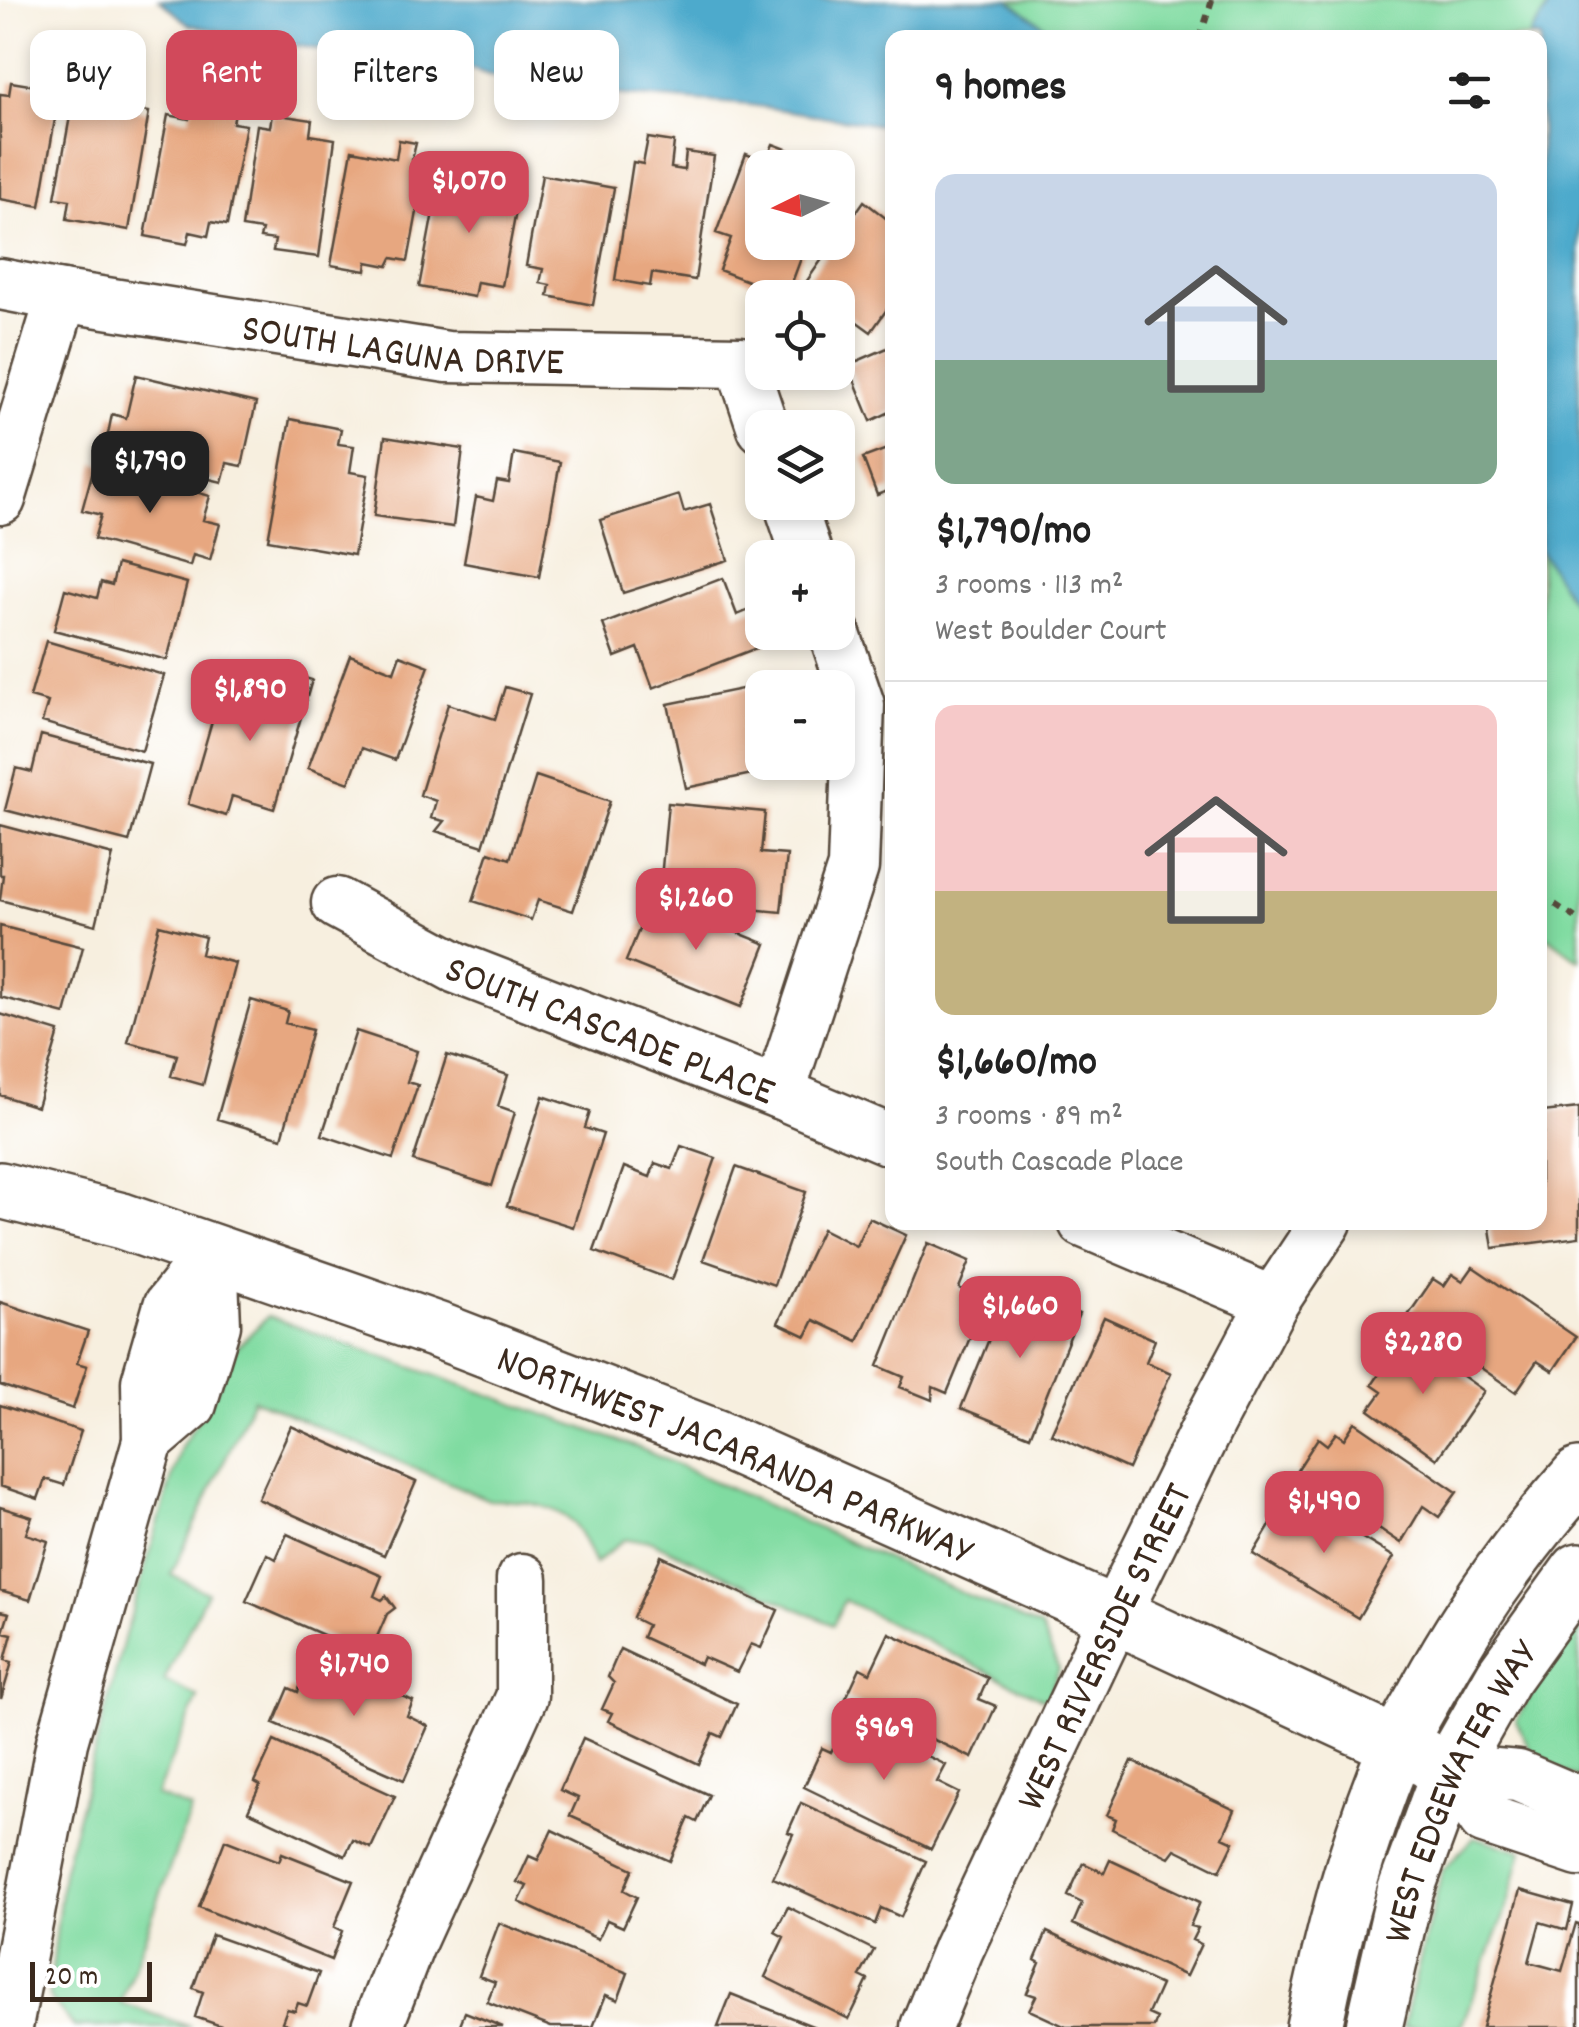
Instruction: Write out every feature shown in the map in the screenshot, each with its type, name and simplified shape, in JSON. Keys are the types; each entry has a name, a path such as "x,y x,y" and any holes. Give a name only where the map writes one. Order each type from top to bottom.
{"street":[{"name":"SOUTH LAGUNA DRIVE","path":"0,284 447,358 741,362 757,410"},
{"path":"0,499 62,296"},
{"path":"780,1093 853,868 858,705 840,650"},
{"name":"SOUTH CASCADE PLACE","path":"337,904 457,968 780,1093 885,1138"},
{"name":"NORTHWEST JACARANDA PARKWAY","path":"0,1190 122,1221 212,1252 442,1332 714,1437 1115,1615 1450,1770"},
{"path":"1103,1230 1273,1302"},
{"name":"WEST RIVERSIDE STREET","path":"926,2027 958,1949 1210,1421 1273,1302 1321,1230"},
{"path":"6,2027 62,1742 148,1441 191,1404 215,1325 212,1252"},
{"name":"WEST EDGEWATER WAY","path":"1314,2027 1340,1909 1397,1746 1449,1650 1512,1559 1579,1476"},
{"name":"WEST EDGEWATER WAY","path":"1374,2027 1406,1892 1450,1770 1503,1677 1579,1571"},
{"path":"377,2027 408,1947 522,1696 522,1579"},
{"path":"1450,1770 1518,1776 1579,1802"},
{"path":"1450,1770 1484,1818 1579,1851"}],"path":[{"path":"1203,30 1212,0"},
{"path":"1547,901 1579,920"}],"green space":[{"path":"928,0 1579,0 1579,960 1547,936 1547,30 919,30"},
{"path":"268,1316 639,1448 1041,1628 1059,1669 1047,1701 844,1600 833,1625 649,1540 623,1540 595,1564 576,1526 554,1511 522,1502 489,1500 253,1399 171,1575 207,1592 164,1681 198,1697 156,1796 191,1809 121,2003 191,2027 74,2027 49,1997 63,1872 125,1635 181,1447 218,1387 232,1352"},
{"path":"1579,1614 1579,1779 1534,1757 1516,1721"},
{"path":"1475,1837 1522,1851 1507,1908 1461,2027 1403,2027 1442,1871"}],"water":[{"path":"159,0 1009,0 1050,30 885,30 885,126 750,105 619,95 619,30 494,30 494,77 474,70 474,30 317,30 317,49 297,45 297,30 216,30 190,25"},
{"path":"1553,0 1579,0 1579,613 1547,562 1547,30 1534,30"}],"building":[{"path":"11,82 30,85 30,120 55,120 40,206 0,199 0,94 9,95"},
{"path":"146,111 149,112 129,230 67,219 70,200 55,198 69,120 146,120"},
{"path":"167,120 234,120 246,125 227,225 211,222 208,236 190,232 187,244 145,236"},
{"path":"271,120 312,120 310,135 335,139 319,257 273,251 275,240 260,238 262,230 242,227 257,125 270,127"},
{"path":"648,138 674,142 671,168 684,170 686,152 714,156 695,280 652,273 650,286 615,280 633,162 643,164"},
{"path":"399,140 416,143 412,160 426,163 408,261 392,258 388,266 367,262 366,271 331,265 352,150 396,159"},
{"path":"745,157 745,260 800,260 793,280 745,280 719,270 731,238 716,233"},
{"path":"440,175 520,190 502,286 477,282 474,297 419,287"},
{"path":"542,175 614,188 593,305 548,296 550,285 540,283 543,269 526,266"},
{"path":"864,201 885,218 885,312 871,332 855,320 855,280 808,280 821,260 855,260 855,214"},
{"path":"885,349 885,414 871,421 855,382 855,362"},
{"path":"136,375 256,403 242,466 227,463 222,482 104,454 112,414 126,418"},
{"path":"290,419 341,429 338,444 354,446 350,472 368,475 354,555 268,540"},
{"path":"385,437 463,449 453,527 374,516"},
{"path":"885,450 885,492 877,495 863,458"},
{"path":"514,453 560,462 539,577 464,563 476,497 493,501 497,481 509,483"},
{"path":"95,463 210,496 203,520 220,524 210,560 193,555 190,566 94,539 101,515 82,510"},
{"path":"679,495 684,512 710,504 728,560 623,593 600,520"},
{"path":"117,564 187,583 167,660 54,630 65,589 97,598 101,582 112,585"},
{"path":"723,578 737,615 745,612 745,650 751,650 653,688 638,648 615,657 603,624"},
{"path":"46,641 164,675 142,751 42,722 48,702 30,697"},
{"path":"350,655 394,672 400,655 429,666 395,760 362,748 349,783 308,768"},
{"path":"275,669 312,680 274,809 232,796 226,816 188,804 223,683 267,696"},
{"path":"505,687 530,694 483,846 436,831 444,821 431,818 436,801 420,795 448,704 495,719"},
{"path":"745,688 745,775 686,788 668,704"},
{"path":"41,735 150,764 129,842 5,810 16,768 32,772"},
{"path":"536,776 610,801 573,911 538,900 531,920 473,901 489,852 510,859"},
{"path":"668,803 765,812 761,853 787,855 781,912 719,906 721,885 661,879"},
{"path":"0,825 113,855 96,925 0,900"},
{"path":"652,898 766,944 741,1007 626,961"},
{"path":"159,925 205,937 201,954 235,963 203,1085 171,1076 177,1055 128,1042"},
{"path":"0,926 83,947 65,1014 0,997"},
{"path":"251,1000 288,1011 285,1023 312,1030 282,1138 217,1119"},
{"path":"0,1014 59,1032 37,1107 0,1095"},
{"path":"356,1031 417,1051 407,1082 418,1085 393,1159 322,1135"},
{"path":"447,1055 508,1075 498,1106 515,1112 492,1186 413,1161"},
{"path":"543,1096 590,1112 585,1128 603,1134 573,1227 507,1206"},
{"path":"1579,1108 1579,1237 1493,1248 1490,1230 1547,1230 1547,1111"},
{"path":"681,1146 716,1158 672,1280 594,1251 624,1167 650,1177 655,1163 672,1169"},
{"path":"736,1167 806,1192 774,1285 703,1260"},
{"path":"869,1218 885,1225 885,1230 906,1235 858,1341 814,1320 806,1336 778,1323 822,1229 856,1246"},
{"path":"928,1243 970,1261 959,1288 986,1299 947,1393 933,1387 932,1400 900,1387 904,1377 878,1366"},
{"path":"1473,1267 1576,1337 1553,1371 1537,1361 1516,1392 1407,1317 1433,1279 1444,1286 1452,1274 1463,1281"},
{"path":"1011,1285 1079,1314 1030,1436 961,1408"},
{"path":"0,1302 88,1331 77,1363 87,1366 73,1409 0,1385"},
{"path":"1104,1317 1155,1340 1146,1362 1171,1373 1128,1469 1051,1434"},
{"path":"1406,1335 1484,1391 1437,1459 1369,1410 1382,1392 1372,1385"},
{"path":"0,1405 81,1431 64,1485 45,1479 38,1499 0,1486"},
{"path":"1355,1422 1457,1492 1439,1517 1423,1506 1401,1543 1296,1472 1318,1438 1327,1445 1336,1433 1344,1439"},
{"path":"291,1426 416,1482 384,1555 258,1499"},
{"path":"1289,1494 1394,1557 1358,1618 1253,1554"},
{"path":"0,1507 32,1517 26,1534 48,1541 30,1600 0,1591"},
{"path":"287,1534 382,1576 374,1596 382,1600 386,1596 395,1608 387,1614 369,1655 246,1601 267,1554 276,1559"},
{"path":"661,1556 778,1610 761,1648 751,1644 737,1672 703,1657 700,1664 642,1637 647,1625 633,1618"},
{"path":"0,1611 9,1613 3,1632 12,1634 5,1660 12,1662 1,1699"},
{"path":"889,1633 988,1678 979,1699 996,1706 972,1758 846,1698 860,1668 870,1673"},
{"path":"620,1649 737,1704 722,1737 713,1733 699,1764 608,1721 612,1713 602,1709 614,1683 608,1677"},
{"path":"319,1659 413,1701 407,1716 428,1726 404,1780 274,1723 289,1688 298,1692 303,1679 310,1682"},
{"path":"848,1717 946,1765 937,1782 959,1793 931,1849 804,1787 822,1748 831,1752"},
{"path":"583,1738 709,1795 697,1822 689,1818 670,1861 570,1816 578,1798 560,1790"},
{"path":"274,1741 395,1796 371,1848 353,1840 345,1856 248,1811 260,1785 255,1782"},
{"path":"1132,1761 1235,1810 1223,1837 1234,1842 1220,1871 1175,1849 1169,1857 1112,1829 1116,1819 1107,1815"},
{"path":"801,1803 926,1861 901,1917 881,1908 875,1924 773,1878 793,1834 788,1832"},
{"path":"552,1830 633,1869 624,1890 637,1897 623,1927 607,1920 598,1939 519,1902 527,1886 517,1882 529,1856 538,1860"},
{"path":"225,1840 279,1861 282,1853 353,1881 334,1927 342,1931 331,1960 199,1907"},
{"path":"1110,1860 1200,1902 1190,1926 1198,1928 1192,1940 1201,1944 1186,1976 1073,1924 1082,1903 1068,1896 1083,1863 1104,1873"},
{"path":"1520,1890 1573,1905 1567,1930 1540,1922 1529,1962 1562,1971 1576,1923 1579,1924 1579,2027 1482,2027"},
{"path":"788,1907 874,1950 860,1976 868,1980 849,2019 765,1977 784,1937 775,1932"},
{"path":"499,1923 628,1973 618,2000 606,1995 593,2027 551,2027 487,2002 495,1982 479,1976"},
{"path":"1047,1932 1161,1985 1148,2014 1157,2018 1154,2027 1066,2027 1029,2010 1036,1996 1027,1993 1040,1963 1035,1960"},
{"path":"212,1935 319,1973 307,2006 298,2003 295,2011 287,2009 282,2022 293,2027 224,2027 195,2017 203,1992 193,1988"},
{"path":"731,1994 815,2027 718,2027"},
{"path":"465,2012 503,2027 459,2027"}]}
